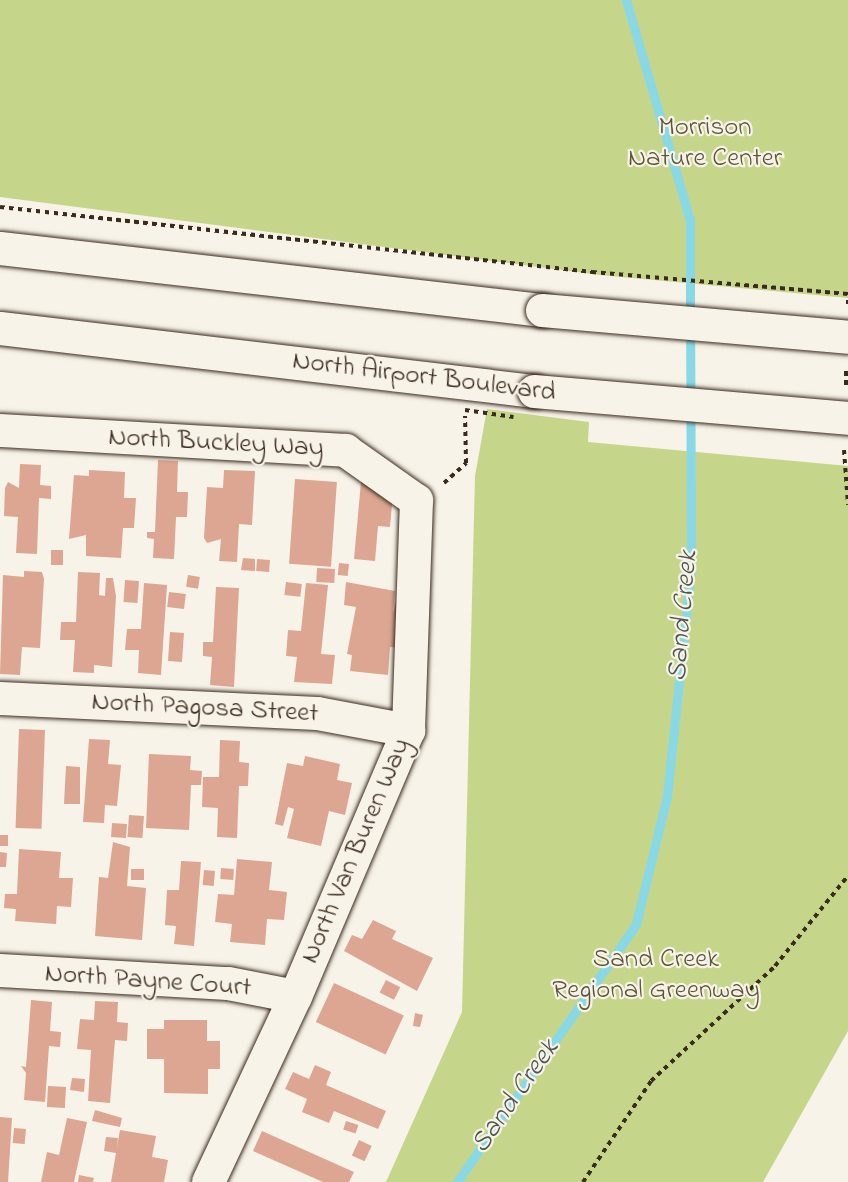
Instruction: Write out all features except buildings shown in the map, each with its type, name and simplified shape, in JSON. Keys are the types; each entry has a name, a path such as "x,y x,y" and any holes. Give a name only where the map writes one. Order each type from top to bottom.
{"street":[{"path":"0,248 542,310 848,337"},
{"name":"North Airport Boulevard","path":"0,328 534,391 848,418"},
{"name":"North Buckley Way","path":"0,430 345,450 416,500"},
{"name":"North Van Buren Way","path":"208,1182 295,996 408,730 416,500"},
{"name":"North Pagosa Street","path":"0,698 317,712 408,730"},
{"name":"North Payne Court","path":"0,970 228,983 295,996"}],"path":[{"path":"0,207 592,272 848,294"},
{"path":"447,481 466,463 465,410"},
{"path":"583,1182 651,1081 775,966 848,876"}],"green space":[{"name":"Morrison Nature Center","path":"0,0 848,0 848,298 600,275 0,197"},
{"name":"Sand Creek Regional Greenway","path":"487,409 589,422 588,442 848,466 848,1031 763,1182 386,1182 462,1012 475,476"}],"waterway":[{"name":"Sand Creek","path":"626,0 690,220 690,316"},
{"name":"Sand Creek","path":"457,1182 636,924 667,796 691,566 690,330"}]}
